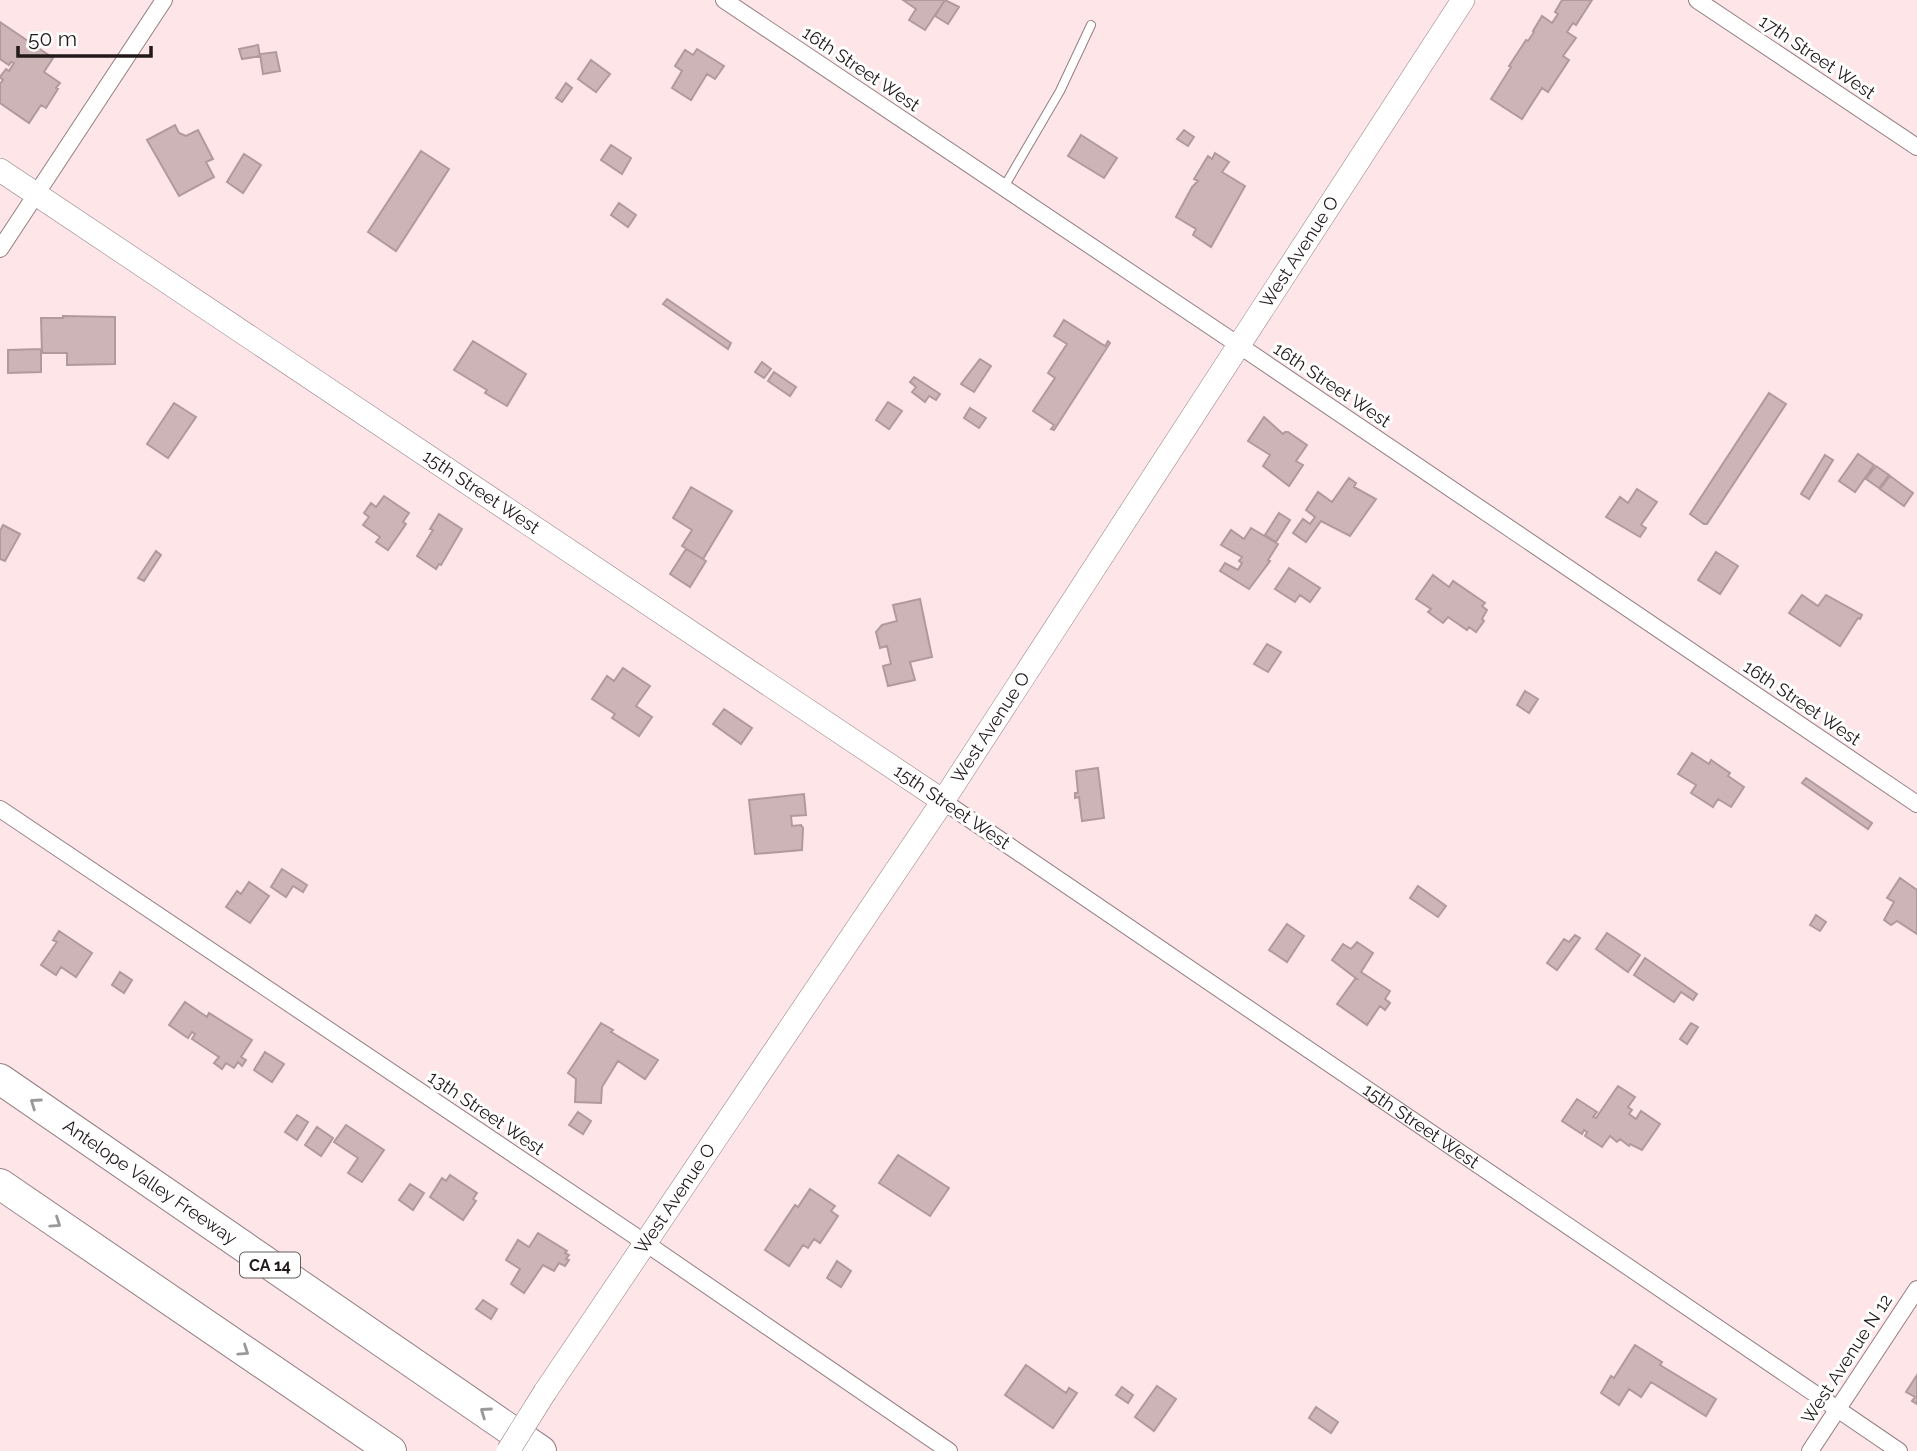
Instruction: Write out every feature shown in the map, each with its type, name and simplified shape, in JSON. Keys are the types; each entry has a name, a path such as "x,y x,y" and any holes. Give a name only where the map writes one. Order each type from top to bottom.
{"highway":[{"name":"Antelope Valley Freeway","path":"0,1079 541,1451"},
{"path":"0,1184 391,1451"}],"street":[{"path":"0,249 164,0"},
{"name":"16th Street West","path":"724,0 1917,804"},
{"name":"West Avenue O","path":"508,1451 644,1242 943,801 1463,0"},
{"name":"17th Street West","path":"1697,0 1917,147"},
{"name":"15th Street West","path":"0,170 943,801 1899,1451"},
{"name":"13th Street West","path":"0,809 644,1242 949,1451"},
{"name":"West Avenue N 12","path":"1810,1451 1917,1289"}],"lane":[{"path":"1004,187 1060,91 1091,25"}],"building":[{"path":"903,0 945,0 925,30 909,20 916,9"},
{"path":"945,0 959,7 948,24 935,16"},
{"path":"1562,0 1592,0 1576,25 1573,23 1567,32 1576,38 1563,56 1569,60 1548,92 1542,88 1522,119 1491,99 1542,16 1552,23"},
{"path":"0,22 53,58 44,72 60,83 56,88 58,89 46,108 41,105 29,123 0,103 0,84 3,80 0,77 6,69 9,71 14,63 9,65 0,59"},
{"path":"258,45 260,56 242,59 239,49"},
{"path":"697,49 724,66 715,79 707,74 691,100 672,88 682,71 675,66 685,50 693,55"},
{"path":"276,52 280,71 263,74 260,54"},
{"path":"591,60 610,74 596,92 578,79"},
{"path":"566,83 572,88 562,102 556,98"},
{"path":"175,125 179,133 186,136 198,130 213,159 206,162 214,177 179,196 147,140"},
{"path":"1184,130 1194,137 1188,146 1177,139"},
{"path":"1081,135 1117,158 1104,178 1068,156"},
{"path":"611,145 631,158 622,174 601,160"},
{"path":"421,151 449,169 396,251 368,232"},
{"path":"1215,153 1229,162 1222,172 1245,186 1211,247 1193,235 1196,229 1176,217 1198,181 1194,179 1208,156 1212,159"},
{"path":"244,154 261,165 243,193 227,182"},
{"path":"619,203 636,215 628,227 611,215"},
{"path":"667,299 731,343 728,349 663,304"},
{"path":"115,317 115,364 67,365 67,353 42,353 41,318"},
{"path":"1064,320 1105,346 1108,341 1110,343 1054,430 1051,429 1054,425 1033,411 1055,378 1048,373 1067,344 1054,336"},
{"path":"473,341 526,374 507,406 454,370"},
{"path":"41,349 41,372 8,373 8,350"},
{"path":"980,359 991,366 974,392 961,384"},
{"path":"762,362 771,369 764,378 755,372"},
{"path":"774,372 796,387 790,396 768,381"},
{"path":"914,377 940,394 936,400 929,396 925,402 912,392 916,387 910,382"},
{"path":"1769,393 1786,404 1707,524 1704,524 1690,514"},
{"path":"888,402 902,411 889,429 876,420"},
{"path":"174,403 196,417 168,458 147,444"},
{"path":"970,408 986,418 979,428 964,418"},
{"path":"1264,417 1283,434 1288,432 1307,445 1296,461 1303,465 1289,486 1263,466 1270,455 1248,441"},
{"path":"1858,454 1874,465 1855,492 1839,481"},
{"path":"1825,455 1833,460 1809,499 1801,494"},
{"path":"1876,466 1889,475 1879,488 1866,479"},
{"path":"1890,476 1913,493 1904,506 1880,489"},
{"path":"1349,478 1356,483 1354,487 1376,499 1350,536 1321,521 1306,542 1293,533 1303,519 1310,524 1315,517 1306,510 1318,492 1332,502"},
{"path":"691,487 732,511 703,559 682,546 692,530 673,518"},
{"path":"1637,489 1657,502 1641,525 1646,528 1640,537 1606,517 1620,497 1628,503"},
{"path":"384,496 409,513 403,522 406,524 388,550 376,542 380,537 363,525 369,517 364,513 371,503 376,507"},
{"path":"1279,513 1290,520 1276,542 1265,535"},
{"path":"439,514 462,529 436,569 417,556 433,530 430,529"},
{"path":"3,525 20,534 5,561 0,559 0,531"},
{"path":"1251,528 1278,544 1268,560 1270,561 1249,589 1220,571 1225,563 1238,570 1242,563 1239,561 1242,557 1221,545 1231,530 1244,539"},
{"path":"686,549 706,561 690,587 670,574"},
{"path":"156,551 161,555 144,581 138,578"},
{"path":"1716,552 1738,566 1720,594 1698,580"},
{"path":"1289,568 1320,588 1310,602 1300,595 1295,602 1275,589"},
{"path":"1433,575 1449,587 1453,581 1485,603 1482,606 1487,610 1482,619 1484,621 1476,632 1469,627 1467,630 1448,617 1443,623 1428,612 1431,609 1416,599"},
{"path":"1802,595 1818,606 1826,595 1862,615 1840,646 1789,613"},
{"path":"920,599 932,657 910,662 915,680 888,686 883,666 891,664 887,646 880,648 876,632 882,625 897,621 893,605"},
{"path":"1267,644 1281,652 1268,672 1254,664"},
{"path":"623,668 650,686 636,706 652,717 639,736 612,718 615,714 592,699 607,676 614,681"},
{"path":"1525,691 1538,699 1529,713 1517,705"},
{"path":"724,709 752,728 741,744 713,724"},
{"path":"1692,753 1709,764 1711,760 1744,787 1731,807 1718,799 1713,807 1691,793 1696,785 1678,774"},
{"path":"1098,768 1104,818 1082,821 1079,797 1075,798 1075,793 1078,793 1076,771"},
{"path":"1806,778 1872,823 1868,829 1802,783"},
{"path":"804,794 806,815 791,816 792,826 801,825 803,828 802,850 755,854 749,800"},
{"path":"282,869 307,885 303,892 293,886 286,897 271,887"},
{"path":"1900,878 1917,890 1917,934 1897,921 1891,925 1884,920 1894,902 1887,898"},
{"path":"249,882 269,896 250,923 226,907 237,891 241,894"},
{"path":"1418,886 1446,906 1438,917 1410,898"},
{"path":"1816,915 1826,922 1820,931 1810,925"},
{"path":"1287,924 1304,936 1287,962 1269,950"},
{"path":"59,931 92,953 76,977 61,967 56,975 41,965 57,942 53,940"},
{"path":"1607,933 1640,955 1628,972 1596,949"},
{"path":"1575,935 1580,938 1557,970 1547,963 1564,939 1569,942"},
{"path":"1357,942 1373,953 1361,972 1390,991 1385,999 1390,1003 1385,1010 1380,1006 1367,1025 1337,1004 1357,979 1332,960 1343,944 1351,949"},
{"path":"1645,958 1697,994 1693,1000 1681,992 1674,1002 1634,975"},
{"path":"120,972 132,980 124,993 112,985"},
{"path":"185,1002 207,1017 209,1013 252,1040 241,1057 246,1060 242,1066 238,1062 234,1068 226,1063 222,1069 214,1063 219,1057 192,1039 195,1034 192,1032 188,1038 169,1025"},
{"path":"601,1023 613,1030 611,1032 658,1060 645,1079 618,1061 602,1087 601,1103 575,1102 576,1079 568,1073"},
{"path":"1691,1023 1698,1027 1687,1044 1680,1039"},
{"path":"265,1052 284,1064 272,1082 254,1070"},
{"path":"1618,1086 1635,1097 1628,1107 1632,1110 1629,1114 1636,1119 1641,1111 1660,1124 1642,1150 1630,1144 1629,1146 1620,1139 1617,1142 1610,1136 1602,1147 1585,1136 1587,1132 1584,1130 1582,1134 1562,1121 1577,1099 1597,1112 1593,1117 1596,1118"},
{"path":"578,1112 591,1121 583,1134 569,1125"},
{"path":"297,1115 308,1122 297,1140 285,1132"},
{"path":"346,1125 384,1150 362,1182 348,1173 358,1158 334,1142"},
{"path":"317,1127 333,1138 321,1156 305,1145"},
{"path":"898,1155 949,1188 930,1216 879,1183"},
{"path":"450,1175 477,1193 473,1199 476,1201 463,1220 430,1197 442,1178 446,1181"},
{"path":"410,1184 424,1193 413,1210 399,1200"},
{"path":"810,1189 835,1206 831,1211 838,1216 820,1243 814,1239 808,1248 803,1245 789,1266 765,1250 795,1205 798,1207"},
{"path":"538,1233 567,1251 565,1253 569,1255 566,1259 569,1260 565,1266 559,1263 554,1271 543,1265 524,1293 511,1284 520,1269 506,1260 518,1240 529,1247"},
{"path":"837,1261 851,1271 841,1287 827,1278"},
{"path":"483,1300 497,1309 491,1319 476,1309"},
{"path":"1635,1345 1662,1362 1660,1365 1716,1399 1706,1416 1651,1382 1641,1397 1629,1389 1619,1405 1601,1393"},
{"path":"1026,1365 1066,1393 1069,1388 1077,1393 1053,1428 1005,1395"},
{"path":"1917,1375 1917,1404 1912,1401 1915,1397 1906,1392"},
{"path":"1157,1386 1176,1399 1154,1431 1135,1417"},
{"path":"1122,1387 1133,1395 1128,1403 1116,1395"},
{"path":"1316,1407 1338,1422 1331,1433 1309,1418"}]}
